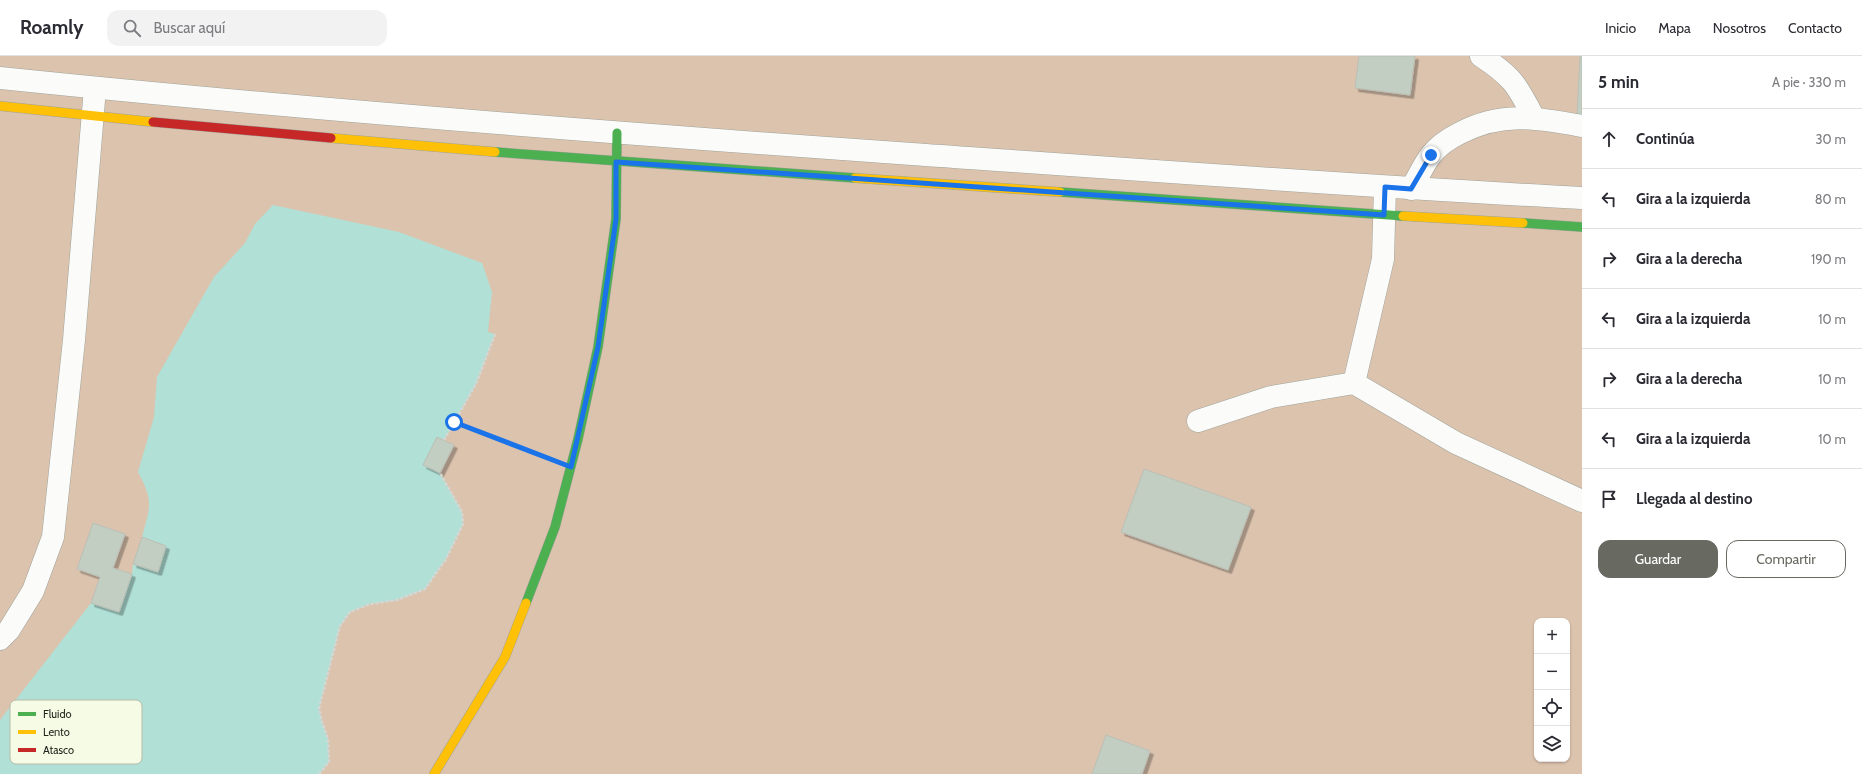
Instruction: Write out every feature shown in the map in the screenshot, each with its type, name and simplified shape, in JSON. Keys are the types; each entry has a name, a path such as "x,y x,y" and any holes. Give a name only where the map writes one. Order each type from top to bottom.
{"street":[{"path":"1481,56 1504,71 1517,86 1534,118"},
{"path":"0,78 95,88 617,133 1411,189 1582,198"},
{"path":"0,638 9,630 33,591 53,537 74,340 95,88"},
{"path":"0,106 92,116 616,162 1384,215 1582,227"},
{"path":"1411,189 1431,155 1448,139 1473,126 1501,118 1534,118 1582,126"},
{"path":"434,774 505,657 555,527 571,467 598,347 616,219 617,133"},
{"path":"1354,383 1383,259 1385,187"},
{"path":"1198,421 1271,397 1354,383 1456,443 1582,502"}],"path":[{"path":"444,440 476,384 494,334"},
{"path":"454,422 571,467"},
{"path":"320,774 329,762 328,739 322,722 320,708 340,626 350,612 370,604 397,600 425,589 446,560 463,524 462,512 440,473"}],"shaded area":[{"path":"0,56 1582,56 1582,774 0,774"}],"water":[{"path":"273,205 399,232 482,263 492,292 488,332 495,334 476,384 444,440 437,437 423,465 440,473 462,512 463,524 446,559 425,589 397,600 370,604 350,612 340,626 319,708 328,739 329,762 319,774 0,774 0,720 10,707 10,764 142,764 142,700 16,700 91,603 119,612 132,574 133,564 158,571 166,546 142,537 149,504 146,490 138,472 154,417 157,377 214,277 245,243 255,224"}],"building":[{"path":"1359,56 1415,56 1410,95 1355,88"},
{"path":"1580,56 1582,56 1582,117 1577,116"},
{"path":"437,437 454,445 440,473 423,465"},
{"path":"1144,469 1251,507 1228,570 1121,532"},
{"path":"93,523 125,534 113,568 132,574 119,612 91,603 100,577 77,569"},
{"path":"142,537 166,546 158,572 133,564"},
{"path":"1106,735 1150,751 1142,774 1092,774"}],"traffic: fast":[{"path":"526,603 555,527 578,439 598,347 616,219 617,133"},
{"path":"495,152 855,178"},
{"path":"1060,192 1403,216"},
{"path":"1523,223 1582,227"}],"traffic: slow":[{"path":"0,106 153,122"},
{"path":"331,138 495,152"},
{"path":"855,178 1060,192"},
{"path":"1403,216 1523,223"},
{"path":"434,774 505,657 526,603"}],"traffic: jam":[{"path":"153,122 331,138"}],"route":[{"path":"454,422 571,467 598,347 616,219 616,162 1200,201 1384,215 1385,187 1411,189 1431,155"}]}
